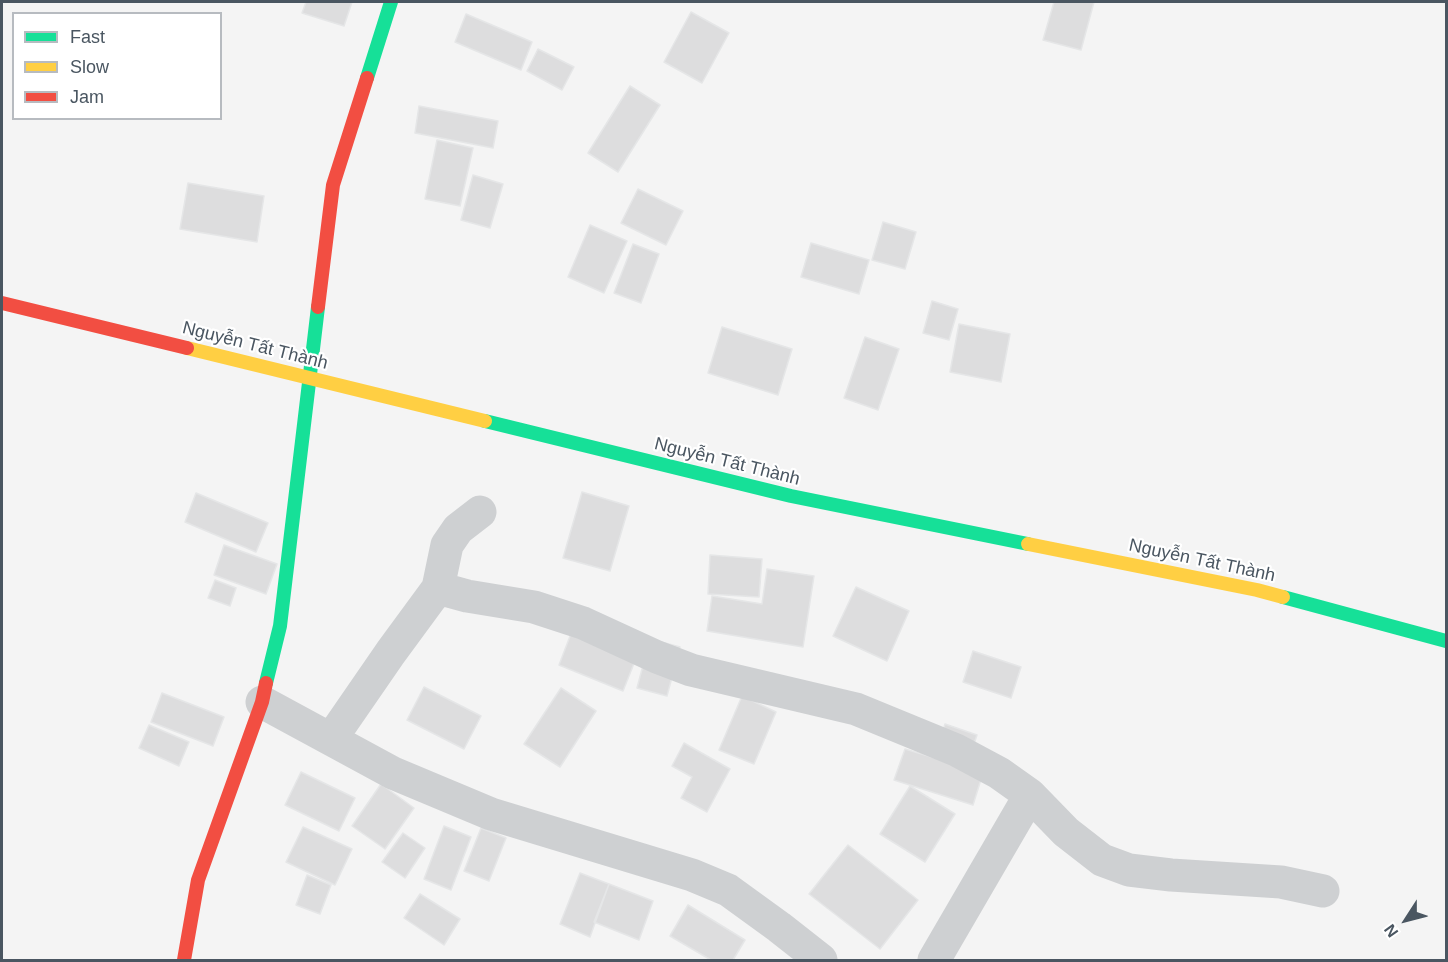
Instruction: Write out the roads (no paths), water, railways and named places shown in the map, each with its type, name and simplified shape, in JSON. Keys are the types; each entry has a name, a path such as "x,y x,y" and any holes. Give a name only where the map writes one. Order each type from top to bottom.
{"main road":[{"path":"184,960 198,880 262,702 280,626 333,185 391,2"},
{"name":"Nguyễn Tất Thành","path":"2,303 791,496 1257,590 1446,641"}],"street":[{"path":"331,739 438,588 447,545 458,529 480,512"},
{"path":"438,588 467,596 534,607 584,623 691,670 856,710 956,750 999,773 1030,795 1066,832 1102,860 1129,870 1281,882 1323,891"},
{"path":"262,702 393,773 491,814 692,875 728,890 821,960"},
{"path":"934,960 1030,795"}]}
